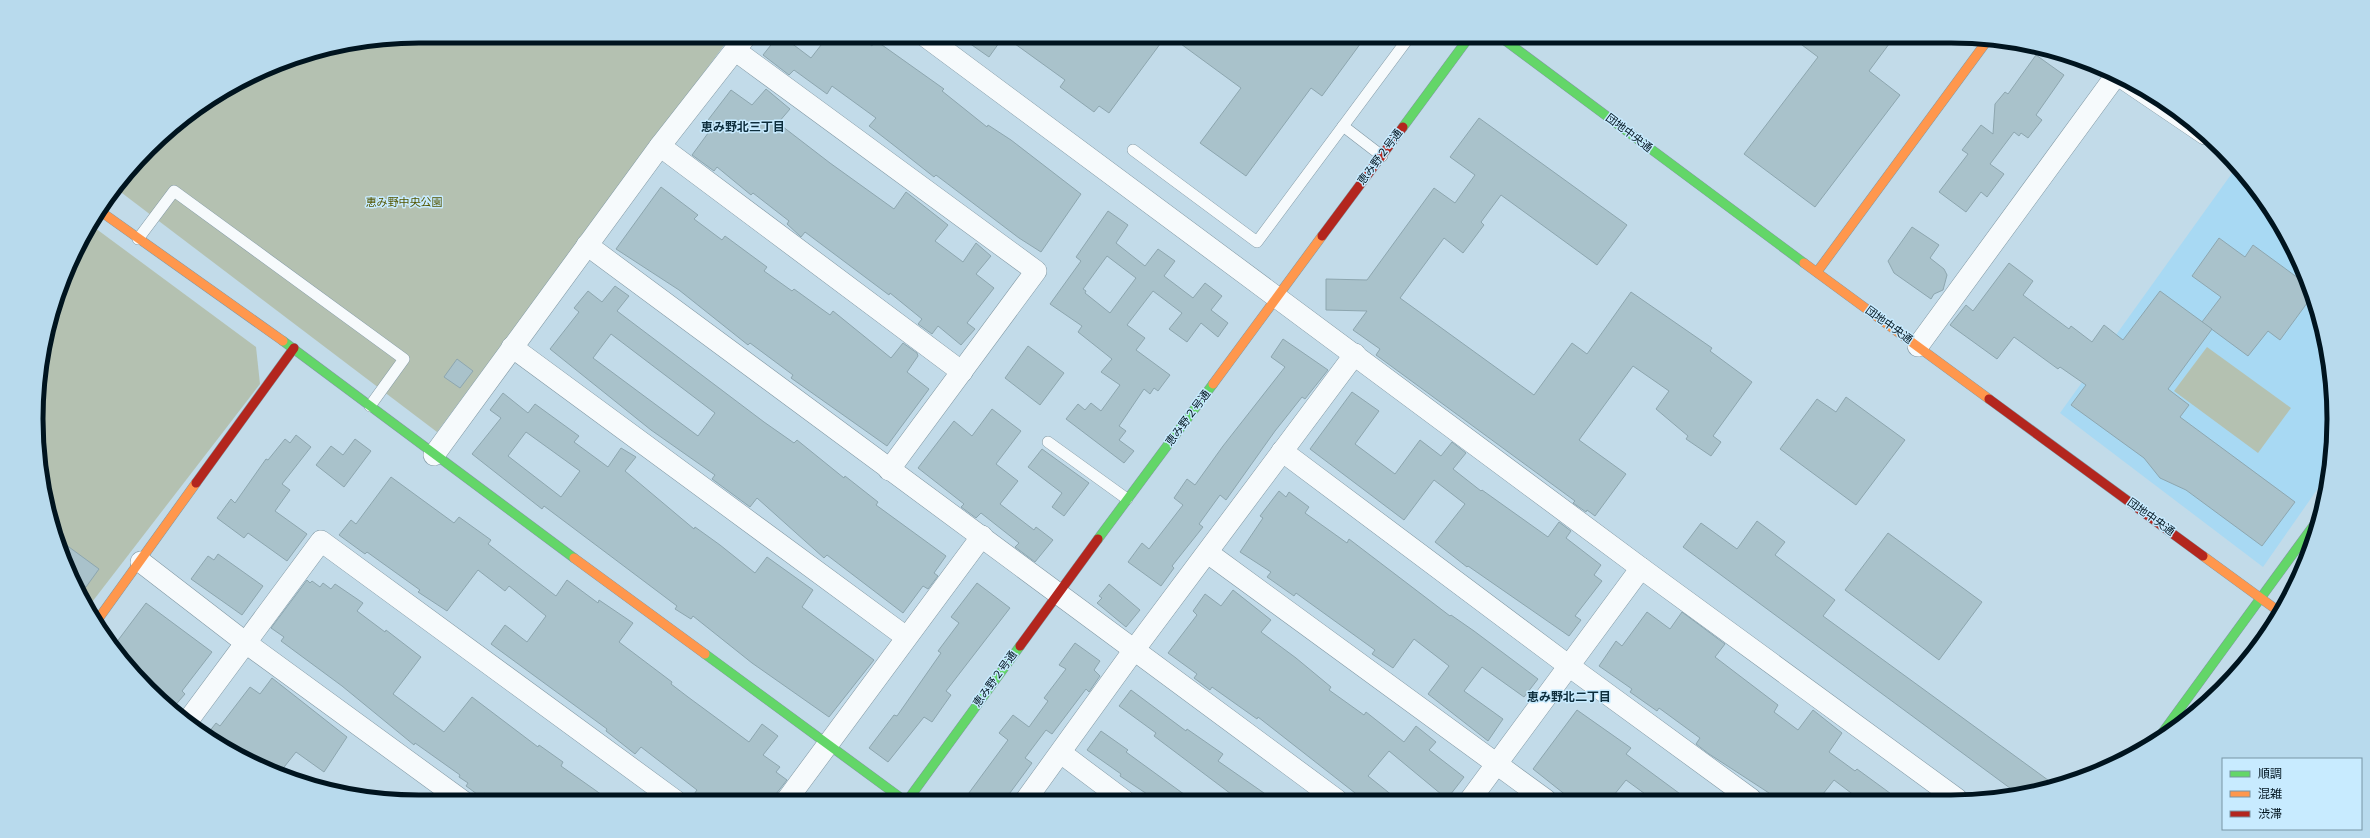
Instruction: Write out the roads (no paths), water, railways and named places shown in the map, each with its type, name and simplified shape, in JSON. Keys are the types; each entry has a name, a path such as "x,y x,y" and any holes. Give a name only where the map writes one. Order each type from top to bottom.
{"street":[{"path":"934,43 1641,568 1952,795"},
{"name":"恵み野２号通","path":"910,795 1127,499 1465,43"},
{"name":"団地中央通","path":"1508,43 1817,272 2276,608"},
{"path":"434,455 660,146 741,44 1036,270 889,470"},
{"path":"1817,272 1984,45"},
{"path":"1918,346 2112,80"},
{"path":"660,146 962,372"},
{"path":"104,214 294,348 434,455 898,795"},
{"path":"587,245 889,470 982,536 1057,594 1330,795"},
{"path":"512,347 906,637"},
{"path":"99,617 141,562 294,348"},
{"path":"1030,795 1134,650 1355,354"},
{"path":"1282,451 1569,666 1746,795"},
{"path":"2166,727 2310,530"},
{"path":"790,795 982,536"},
{"path":"190,717 321,541 666,795"},
{"path":"1208,552 1539,795"},
{"path":"141,562 246,643 454,795"},
{"path":"1474,795 1641,568"},
{"path":"1061,753 1118,795"}],"lane":[{"path":"1133,150 1257,242 1405,43"},
{"path":"1344,126 1382,156"},
{"path":"138,239 174,191 404,360 370,406"},
{"path":"1048,442 1127,499"}],"district":[{"name":"恵み野北三丁目","path":"743,127"},
{"name":"恵み野北二丁目","path":"1569,697"}],"park label":[{"name":"恵み野中央公園","path":"404,202"}]}
